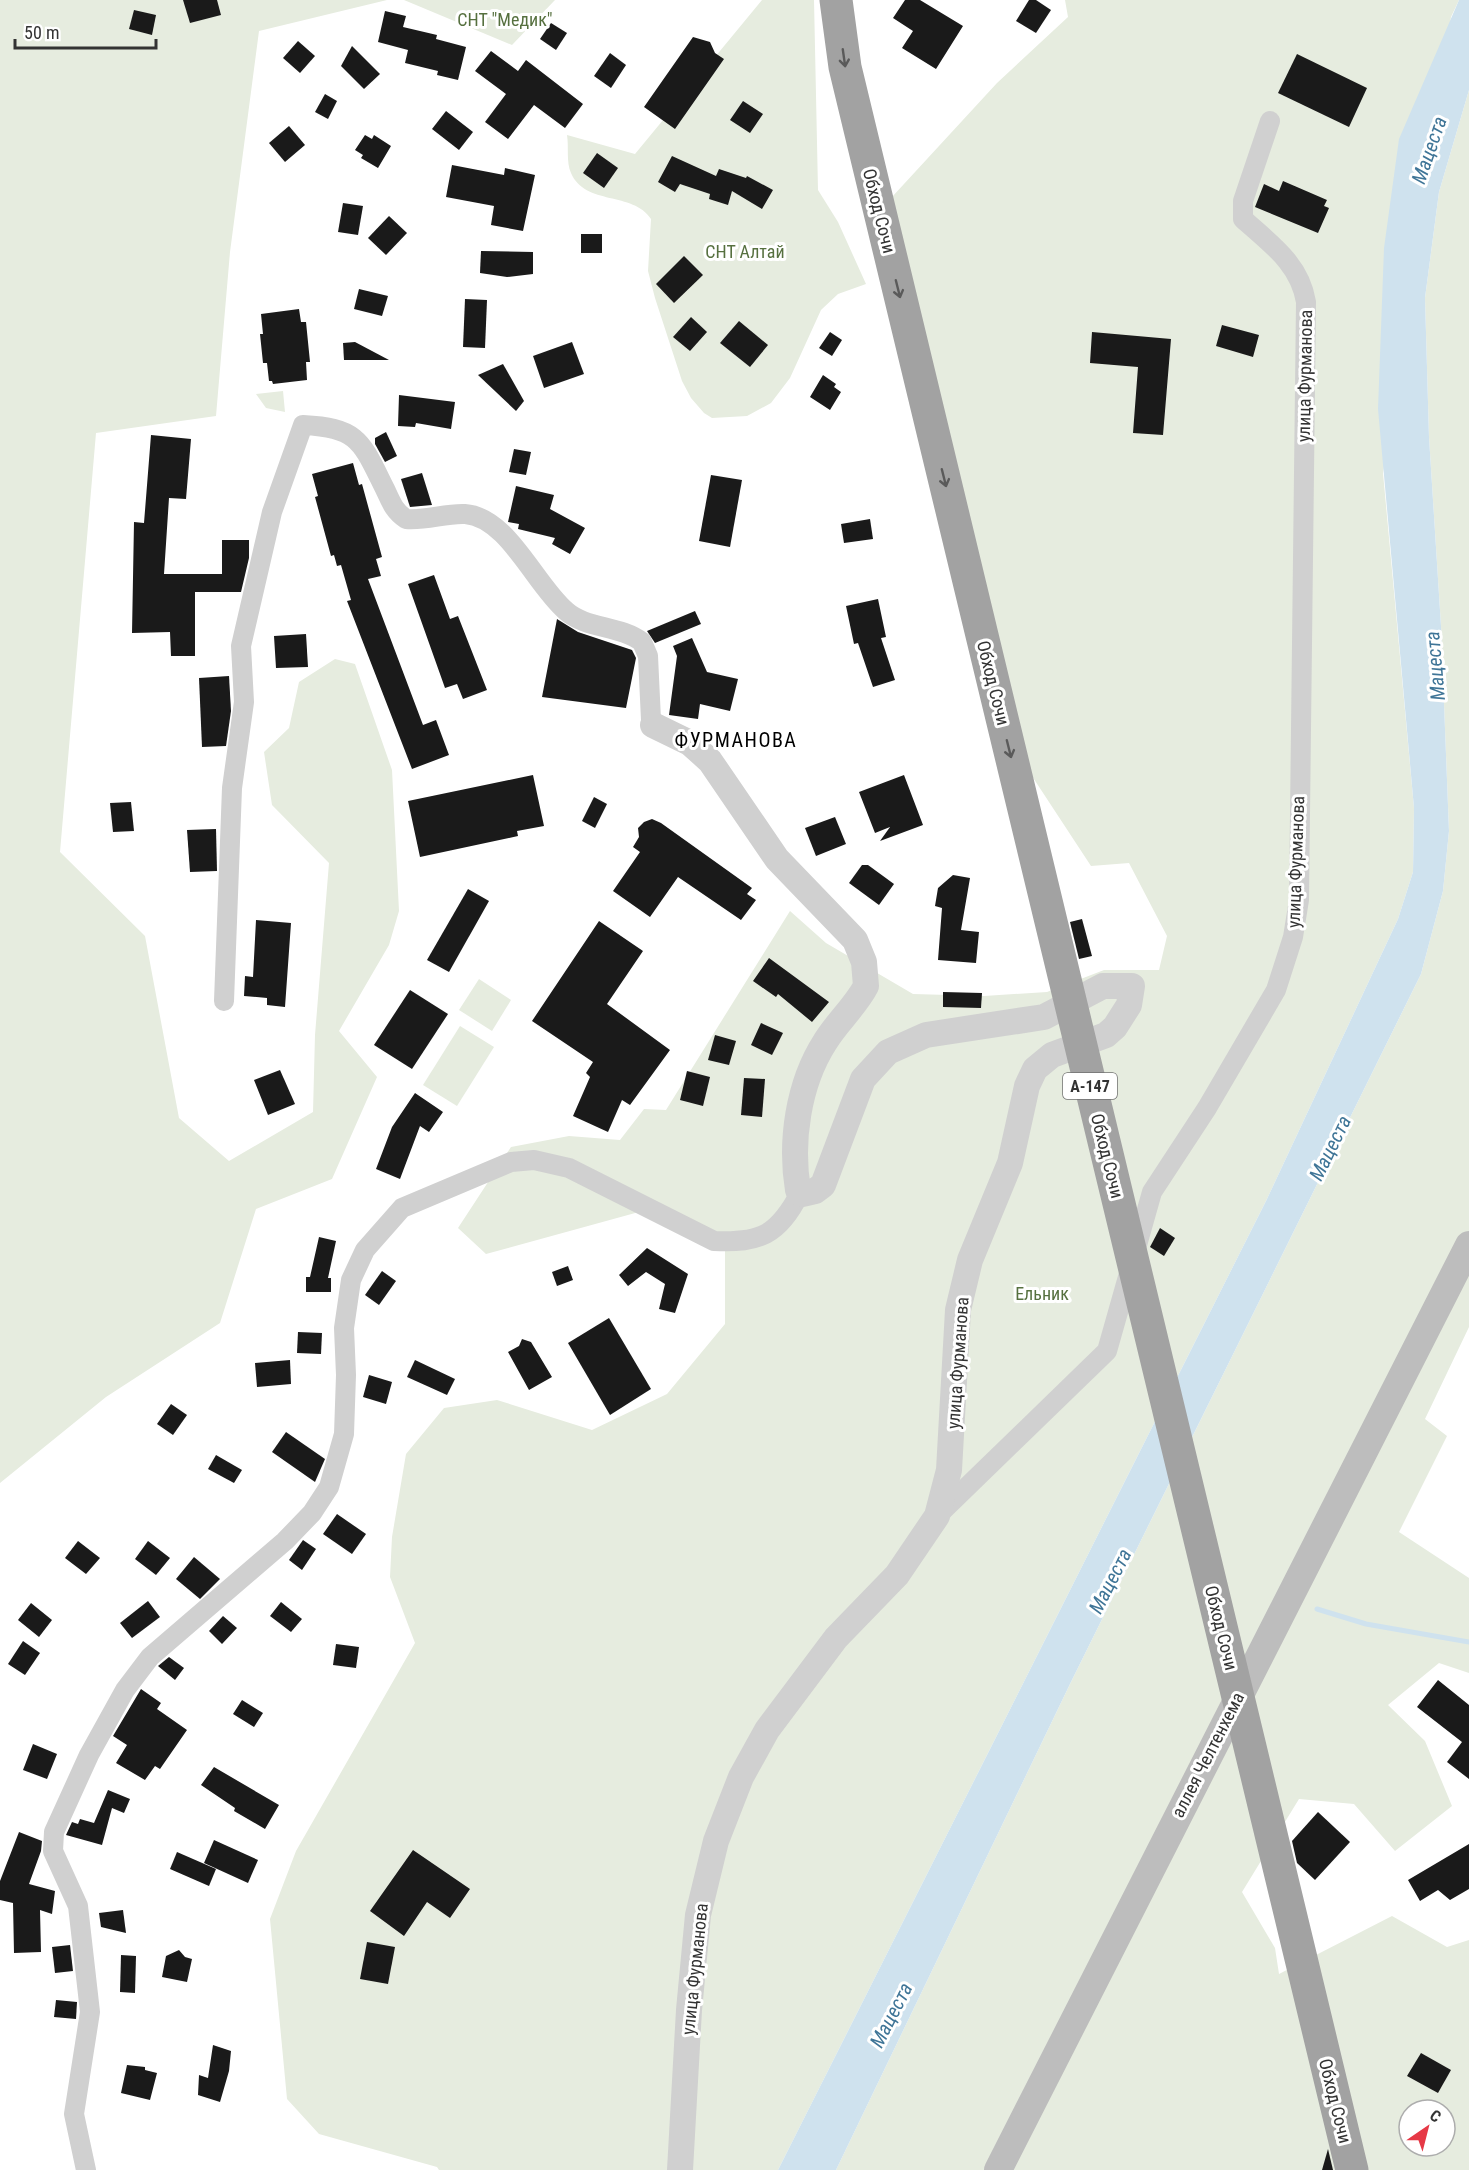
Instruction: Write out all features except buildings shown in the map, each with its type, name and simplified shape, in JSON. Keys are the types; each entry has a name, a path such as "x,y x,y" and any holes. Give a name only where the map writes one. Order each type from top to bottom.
{"highway":[{"name":"Обход Сочи","path":"836,0 845,67 1352,2170"}],"main road":[{"name":"аллея Челтенхема","path":"998,2170 1469,1245"}],"street":[{"name":"улица Фурманова","path":"680,2170 689,2010 698,1915 716,1841 732,1798 767,1730 836,1638 897,1575 937,1516 1107,1351 1152,1192 1207,1108 1262,1016 1276,990 1293,937 1299,900 1306,302 1304,285 1294,268 1243,219 1243,201 1270,121"},
{"path":"86,2170 74,2114 90,2012 81,1918 74,1896 56,1861 52,1843 64,1805 89,1755 125,1690 150,1657 285,1541 312,1513 329,1487 344,1434 346,1375 344,1328 351,1280 365,1250 402,1208 511,1162 534,1160 569,1168 714,1241 739,1242 766,1236 783,1220 800,1193 794,1151 799,1112 808,1077 826,1040 867,986 864,962 855,940 777,859 710,760 690,743 653,725 648,656 642,642 567,612 505,536 492,524 478,516 452,514 406,519 396,512 366,451 355,439 337,428 303,425 272,512 241,645 244,702 232,788 224,1001"},
{"name":"улица Фурманова","path":"800,1193 808,1194 823,1185 863,1079 888,1052 926,1035 1044,1017 1103,986 1132,986 1129,1005 1115,1027 1106,1035 1052,1055 1035,1069 1027,1086 1010,1163 970,1260 958,1310 949,1470 937,1516"}],"green space":[{"path":"0,0 387,0 259,31 230,252 216,416 96,433 60,852 145,936 179,1118 229,1161 313,1112 315,1035 329,863 272,805 264,752 289,728 299,682 335,659 355,664 392,770 399,911 389,945 339,1031 377,1077 332,1179 256,1209 220,1323 106,1397 0,1483"},
{"name":"СНТ \"Медик\"","path":"404,0 555,0 512,45"},
{"name":"СНТ Алтай","path":"762,0 814,0 818,190 838,222 866,284 838,294 821,310 790,378 771,403 747,416 712,418 704,413 691,398 682,381 655,298 648,271 651,219 643,210 633,205 598,195 578,183 569,169 567,135 635,154"},
{"name":"Ельник","path":"1065,0 1459,0 1451,17 1383,473 1414,808 1413,872 1398,919 1266,1201 778,2170 439,2170 437,2167 319,2134 287,2099 270,1919 296,1851 415,1643 390,1577 392,1537 406,1454 444,1408 497,1400 592,1430 667,1394 725,1324 725,1242 657,1207 486,1254 458,1228 511,1147 569,1136 620,1140 644,1109 666,1110 790,911 826,943 913,994 984,996 1047,992 1104,970 1159,970 1167,936 1129,863 1091,866 1026,767 892,197 997,83 1068,17"},
{"path":"1469,90 1469,1327 1425,1419 1447,1436 1399,1532 1469,1578 1469,1673 1439,1663 1388,1705 1425,1741 1452,1806 1395,1851 1354,1804 1299,1799 1242,1892 1275,1948 1279,1974 1392,1916 1447,1947 1469,1940 1469,2170 836,2170 1070,1684 1421,974 1443,891 1449,831 1441,626 1429,437 1425,298 1439,192"},
{"path":"283,391 285,412 266,408 256,394"},
{"path":"479,979 511,1000 492,1031 459,1010"},
{"path":"460,1026 494,1047 457,1106 423,1085"}],"water":[{"name":"Мацеста","path":"1459,0 1469,0 1469,90 1439,192 1425,298 1429,437 1441,626 1449,831 1443,891 1421,974 1070,1684 836,2170 778,2170 1266,1201 1398,919 1413,872 1414,808 1378,409 1384,248 1399,139"}],"waterway":[{"path":"1317,1609 1366,1624 1469,1642"}],"district":[{"name":"ФУРМАНОВА","path":"736,740"}]}
